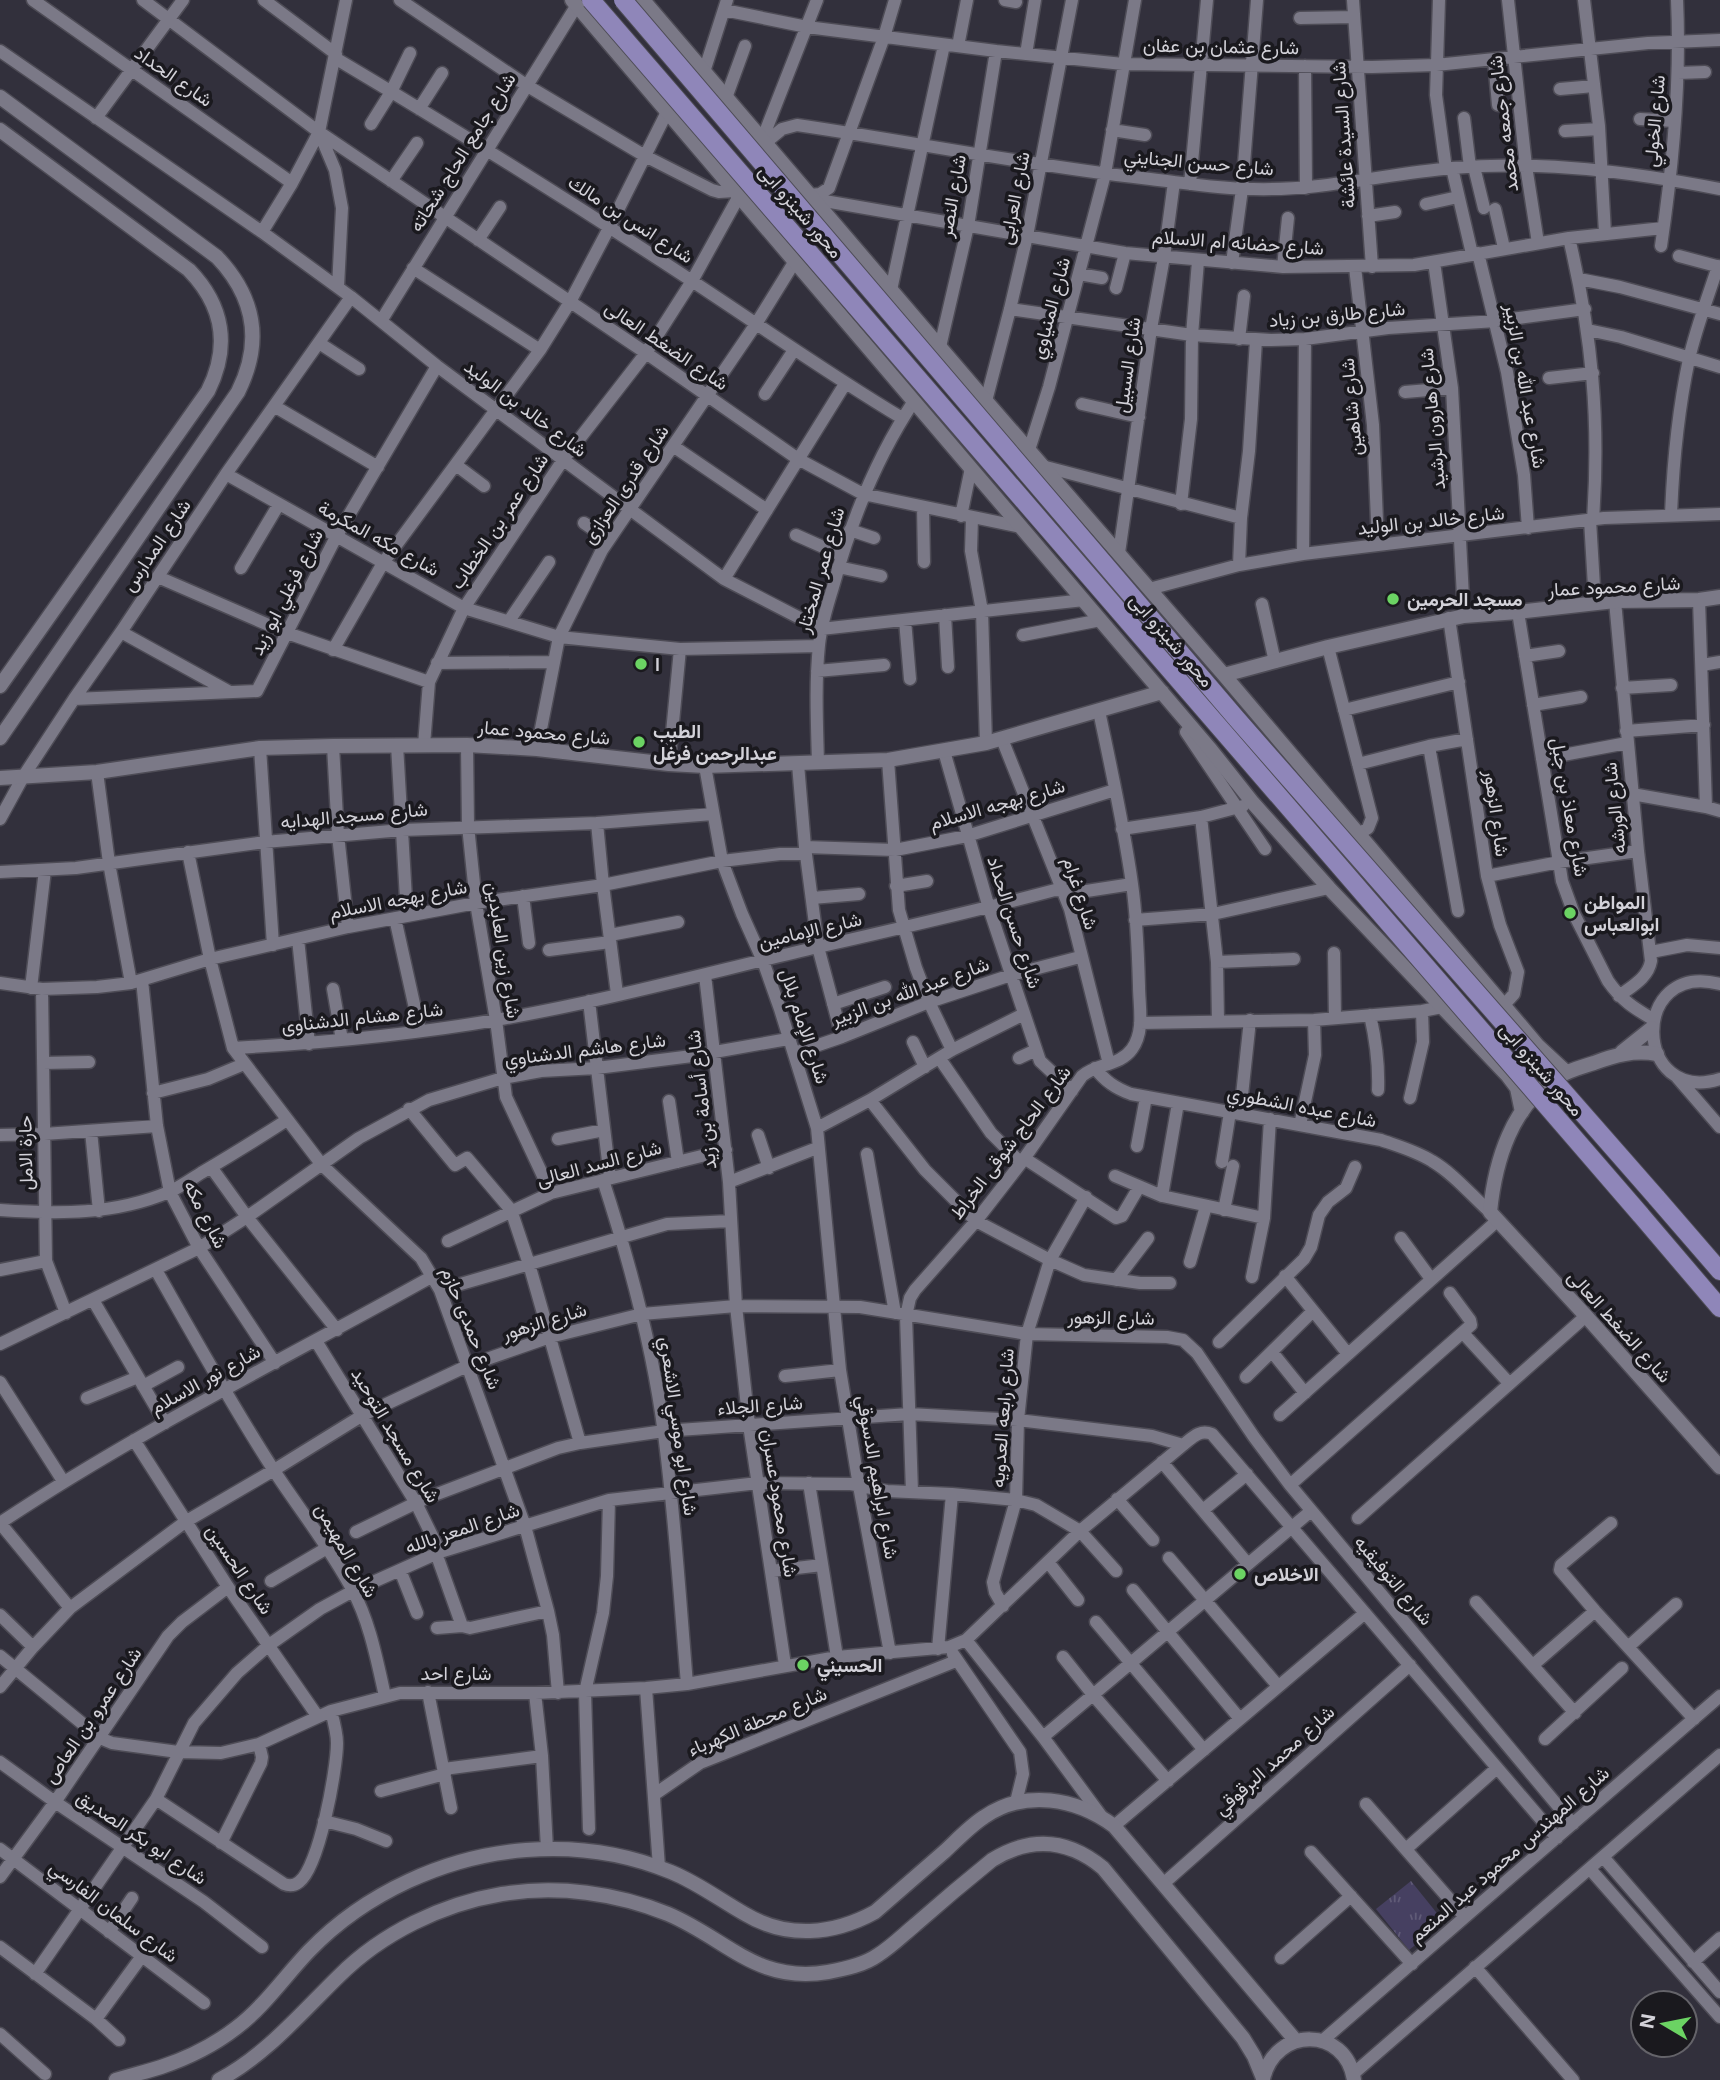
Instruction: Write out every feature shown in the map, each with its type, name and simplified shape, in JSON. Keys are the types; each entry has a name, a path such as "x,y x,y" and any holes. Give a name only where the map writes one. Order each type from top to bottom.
{"main road":[{"name":"محور شينزو ابى","path":"623,0 1236,718 1720,1271"},
{"name":"محور شينزو ابى","path":"576,2 1720,1308"}],"street":[{"name":"شارع الحداد","path":"33,0 292,183"},
{"path":"143,0 319,132 335,170 342,208 338,287"},
{"path":"96,118 183,0"},
{"name":"شارع انس بن مالك","path":"264,0 336,56 610,228 845,384 902,418"},
{"path":"261,232 292,183 319,132 346,0"},
{"path":"400,0 526,85 645,156 712,190 737,193"},
{"path":"643,0 1224,675 1549,1058 1566,1072"},
{"path":"764,142 817,0"},
{"path":"811,197 829,188 895,0"},
{"path":"958,46 967,0"},
{"path":"1026,54 1035,0"},
{"name":"شارع العرابى","path":"986,401 1027,236 1072,0"},
{"name":"شارع المنياوي","path":"1029,450 1049,387 1105,174 1135,0"},
{"path":"1190,184 1207,0"},
{"path":"1233,263 1242,189 1257,0"},
{"name":"شارع السيدة عائشة","path":"1353,0 1372,267"},
{"name":"شارع عبد الله بن الزبير","path":"1439,0 1437,114 1449,169 1496,321 1517,423 1528,528"},
{"name":"شارع جمعه محمد","path":"1508,0 1526,166 1538,243"},
{"path":"1584,0 1599,129 1605,233"},
{"name":"شارع الخولي","path":"1661,246 1678,73 1677,0"},
{"path":"576,2 1162,692 1253,803 1329,888 1513,1082 1522,1112"},
{"name":"شارع جامع الحاج شحاته","path":"381,321 576,2"},
{"path":"704,72 726,5"},
{"name":"شارع عثمان بن عفان","path":"726,5 807,27 1123,64 1436,65 1679,41 1720,40"},
{"path":"1300,18 1354,16"},
{"path":"891,290 944,45"},
{"path":"726,98 745,46"},
{"name":"شارع خالد بن الوليد","path":"0,51 338,287 437,366 724,579 821,629"},
{"name":"شارع النصر","path":"940,347 968,226 996,51"},
{"path":"371,124 391,92 410,53"},
{"path":"1494,60 1498,105"},
{"path":"1305,66 1306,188"},
{"path":"419,109 442,72"},
{"path":"1678,73 1704,72"},
{"path":"1560,89 1594,86"},
{"path":"0,97 217,257 243,292 253,335 249,364 238,392 0,738"},
{"path":"333,650 383,563 540,350 570,302 667,112"},
{"path":"1464,118 1472,167 1504,248"},
{"path":"1640,120 1674,121"},
{"name":"شارع حسن الجنايني","path":"764,142 782,129 797,125 1040,165 1242,189 1306,188 1449,169 1526,166 1601,169 1720,189"},
{"path":"1565,131 1599,129"},
{"path":"0,130 189,270 213,302 222,340 218,366 208,391 0,686"},
{"path":"1112,130 1145,135"},
{"name":"شارع الضغط العالى","path":"319,132 798,459 863,494 1021,527"},
{"path":"391,181 417,143"},
{"path":"754,213 773,217 786,212 796,196 794,178"},
{"name":"شارع السبيل","path":"1118,554 1174,182"},
{"name":"شارع عمر بن الخطاب","path":"424,745 429,681 464,608 564,460 646,353 692,281 737,193"},
{"name":"شارع حضانه ام الاسلام","path":"811,197 1125,253 1283,267 1414,265 1569,237 1663,228"},
{"path":"1426,204 1458,197"},
{"path":"478,240 500,207"},
{"path":"1368,216 1395,212"},
{"path":"1283,267 1288,218"},
{"path":"810,279 806,261 815,244 833,235 845,237"},
{"path":"1569,237 1585,309 1593,373 1596,438 1591,520 1595,603"},
{"path":"1116,288 1125,253"},
{"path":"1671,515 1676,438 1690,358 1703,309 1719,267 1679,256"},
{"name":"شارع قدرى العزازى","path":"537,750 559,636 601,550 756,324 795,261"},
{"path":"1181,504 1191,419 1192,335 1198,261"},
{"name":"شارع هارون الرشيد","path":"1434,262 1452,388 1464,616"},
{"name":"شارع شاهين","path":"1355,267 1373,425 1378,545"},
{"path":"413,268 540,350"},
{"path":"1079,274 1102,278"},
{"path":"1579,279 1720,314"},
{"path":"1239,339 1244,296"},
{"name":"شارع المدارس","path":"0,819 23,777 74,699 226,474 351,297"},
{"name":"شارع طارق بن زياد","path":"1010,309 1192,335 1256,340 1305,339 1363,331 1443,326 1585,309"},
{"path":"1588,330 1720,367"},
{"path":"1303,554 1305,339"},
{"path":"1239,565 1256,340"},
{"path":"319,343 359,369"},
{"path":"765,394 794,350"},
{"name":"شارع فرغلي ابو زيد","path":"229,692 257,691 336,537 437,366"},
{"path":"1549,378 1593,373"},
{"path":"724,579 845,384"},
{"path":"1405,391 1452,388"},
{"name":"شارع عمر المختار","path":"818,763 816,708 821,629 863,494 902,418 914,401"},
{"path":"1082,404 1139,417"},
{"path":"274,407 378,467"},
{"path":"673,446 766,510"},
{"path":"456,465 484,486"},
{"path":"1042,466 1241,518"},
{"path":"971,468 966,517 982,611 986,743"},
{"name":"شارع مكه المكرمة","path":"226,474 464,608 559,636 680,649 819,646"},
{"path":"241,568 279,504"},
{"path":"923,508 924,562"},
{"name":"شارع خالد بن الوليد","path":"1150,589 1239,565 1303,554 1591,520 1720,514"},
{"path":"584,523 608,540"},
{"path":"850,530 874,538"},
{"path":"796,535 840,561 881,576"},
{"path":"509,621 549,562"},
{"path":"158,576 287,633 429,681"},
{"name":"شارع محمود عمار","path":"1224,675 1449,618 1615,601 1699,600 1720,597"},
{"path":"821,629 1084,600"},
{"path":"1699,600 1706,807"},
{"name":"شارع الورشه","path":"1615,601 1632,794 1651,952"},
{"path":"1262,604 1275,662"},
{"name":"شارع معاذ بن جبل","path":"1518,612 1562,881 1574,914 1608,981 1619,996 1653,1024"},
{"path":"945,615 948,667"},
{"name":"شارع الزهور","path":"1449,618 1487,876 1500,925 1518,972 1514,994 1504,1005"},
{"path":"905,620 910,679"},
{"path":"1023,635 1101,620"},
{"path":"121,632 229,692"},
{"path":"1328,647 1372,818 1368,828 1359,834"},
{"path":"669,764 680,649"},
{"path":"1525,656 1559,651"},
{"path":"437,663 553,662"},
{"path":"1702,665 1720,663"},
{"path":"817,671 884,665"},
{"path":"1344,710 1459,682"},
{"path":"1622,688 1671,685"},
{"path":"74,699 229,692"},
{"name":"شارع محمود عمار","path":"0,778 97,772 260,748 333,746 467,745 705,766 888,760 986,743 1162,692"},
{"path":"1533,705 1581,697"},
{"name":"شارع الحاج شوقى الخراط","path":"901,1314 915,1290 976,1221 1087,1071 1118,1061 1137,1041 1140,1023 1132,884 1099,711"},
{"path":"1542,759 1627,737 1704,725"},
{"path":"1186,732 1265,849"},
{"path":"1705,739 1720,738"},
{"name":"شارع غرام","path":"1002,739 1070,909 1109,1064"},
{"path":"1358,764 1467,739"},
{"name":"شارع زين العابدين","path":"467,745 468,826 476,903 506,1097 551,1193"},
{"path":"333,746 338,835 348,927"},
{"path":"397,746 402,830 401,917 420,1031"},
{"path":"1429,746 1458,911"},
{"path":"260,748 273,945"},
{"name":"شارع حسن الحداد","path":"944,751 989,908 1036,1050 1044,1067 1072,1091"},
{"path":"888,760 896,887 903,929 929,1002 952,1050"},
{"path":"798,764 818,947 842,1037"},
{"name":"شارع الإمام بلال","path":"705,766 722,861 763,961 817,1128 832,1306"},
{"name":"شارع مكه","path":"97,772 109,863 136,982 156,1126 170,1192 199,1248 275,1363"},
{"name":"شارع بهجه الاسلام","path":"0,983 37,989 97,987 136,982 210,959 348,927 476,903 603,885 722,861 806,850 895,850 967,836 1115,790"},
{"path":"1632,794 1720,811"},
{"path":"1122,829 1202,817 1253,803"},
{"name":"شارع مسجد الهدايه","path":"0,872 109,863 338,835 468,826 597,823 713,814"},
{"path":"1202,817 1217,962 1218,1021"},
{"path":"597,823 617,994"},
{"path":"1487,876 1638,851"},
{"name":"شارع حمدى حازم","path":"188,852 210,959 233,1048 322,1165 421,1258 440,1290 525,1526 553,1635 558,1693"},
{"name":"حارة الامل","path":"45,870 37,989 43,1063 46,1261 66,1312"},
{"path":"896,887 927,881"},
{"name":"شارع الإمامين","path":"496,1020 705,975 1062,890 1080,892 1132,884"},
{"path":"1135,920 1213,914 1329,888"},
{"path":"812,898 859,894"},
{"path":"523,896 529,943"},
{"path":"550,950 678,922"},
{"path":"298,939 309,1044"},
{"path":"1619,996 1645,976 1650,969 1651,952 1686,945 1720,948"},
{"path":"1334,953 1335,1018"},
{"name":"شارع عبد الله بن الزبير","path":"794,1053 929,1002 1011,975 1080,957"},
{"path":"1217,962 1294,959"},
{"name":"شارع أسامة بن زيد","path":"705,975 726,1150 731,1222"},
{"path":"1720,984 1695,982 1679,987 1660,1004 1653,1024 1657,1054 1720,1127"},
{"path":"833,1004 886,987"},
{"path":"333,989 342,1040"},
{"name":"شارع ابو موسي الاشعري","path":"589,1001 604,1130 606,1179 642,1314 664,1431 687,1684"},
{"path":"1470,1035 1504,1005"},
{"path":"1140,1023 1314,1020 1441,1007"},
{"path":"1410,1098 1423,1042 1422,1011"},
{"path":"817,1128 870,1100 952,1050 1024,1014"},
{"path":"1370,1015 1379,1066 1378,1090"},
{"name":"شارع هشام الدشناوى","path":"233,1048 309,1044 496,1020"},
{"path":"1224,1210 1228,1164 1250,1020"},
{"path":"1300,1125 1315,1055 1314,1020"},
{"path":"1618,1055 1653,1024"},
{"name":"شارع هاشم الدشناوي","path":"0,1343 199,1248 359,1138 429,1100 503,1078 541,1071 597,1068 715,1053 788,1039"},
{"path":"912,1042 925,1067"},
{"path":"1019,1058 1036,1050"},
{"path":"1280,1415 1432,1279 1494,1216 1493,1184 1501,1153 1522,1112 1547,1085 1566,1072 1618,1055 1637,1052 1657,1054"},
{"path":"940,1059 988,1129 1023,1160 1118,1218 1122,1216 1139,1187"},
{"path":"43,1063 89,1062"},
{"path":"153,1093 208,1079 244,1064"},
{"name":"شارع عبده الشطوري","path":"1095,1068 1104,1080 1117,1089 1146,1097 1381,1140 1419,1154 1444,1169 1494,1216"},
{"path":"1673,1073 1694,1082 1720,1079"},
{"path":"1137,1146 1146,1097"},
{"path":"870,1100 925,1170 976,1221 1084,1275 1140,1283 1170,1283"},
{"path":"669,1101 678,1162"},
{"path":"1162,1196 1178,1103"},
{"path":"409,1109 455,1165 467,1157 511,1210 580,1443"},
{"path":"1252,1277 1264,1219 1270,1119"},
{"path":"0,1210 45,1213 99,1211 136,1203 170,1192 287,1120"},
{"path":"0,1135 156,1126"},
{"path":"558,1139 604,1130"},
{"path":"91,1131 99,1211"},
{"path":"758,1135 769,1168"},
{"path":"729,1182 817,1148"},
{"name":"شارع السد العالى","path":"448,1241 551,1193 726,1150"},
{"path":"867,1154 901,1314 912,1492"},
{"path":"211,1167 337,1330"},
{"path":"1219,1342 1308,1253 1319,1215 1328,1202 1346,1188 1355,1167"},
{"path":"1115,1176 1162,1196 1264,1219"},
{"name":"شارع رابعه العدويه","path":"1003,1606 993,1582 1016,1500 1018,1420 1027,1334 1050,1260 1086,1197"},
{"path":"1190,1262 1206,1206"},
{"name":"شارع الضغط العالى","path":"1494,1216 1586,1315 1720,1467"},
{"path":"440,1290 667,1224 731,1222"},
{"name":"شارع محمود عسران","path":"731,1222 736,1306 749,1425 785,1665"},
{"path":"1116,1280 1148,1238"},
{"path":"1401,1238 1432,1279"},
{"path":"0,1270 46,1261"},
{"name":"شارع المهيمن","path":"156,1270 274,1470 353,1591 371,1639 386,1696"},
{"name":"شارع نور الاسلام","path":"0,1523 63,1481 134,1440 433,1276"},
{"path":"1286,1276 1348,1354"},
{"path":"1290,1485 1471,1325 1450,1293"},
{"path":"93,1300 164,1423"},
{"name":"شارع الزهور","path":"0,1688 14,1668 70,1608 185,1522 363,1415 467,1366 550,1337 642,1314 736,1306 832,1306 860,1307 1027,1334 1167,1337 1183,1340 1197,1353"},
{"name":"شارع ابراهيم الدسوقي","path":"832,1306 847,1418 890,1653"},
{"path":"1247,1377 1313,1311"},
{"path":"1358,1518 1586,1315"},
{"path":"1463,1332 1509,1383"},
{"name":"شارع مسجد التوحيد","path":"316,1341 416,1503 438,1553 462,1626"},
{"path":"1272,1352 1305,1393"},
{"name":"شارع التوفيقيه","path":"1197,1353 1290,1485 1573,1824"},
{"path":"86,1398 178,1367"},
{"path":"785,1376 840,1370"},
{"path":"0,1382 63,1481"},
{"name":"شارع الجلاء","path":"356,1532 416,1503 558,1448 664,1431 909,1414 1018,1420 1152,1436 1183,1446"},
{"path":"944,1648 966,1640 1080,1531 1162,1462 1205,1431 1212,1434 1247,1474 1557,1838"},
{"name":"شارع الحسين","path":"134,1440 228,1587 318,1717"},
{"path":"1162,1462 1248,1564"},
{"path":"1203,1510 1247,1474"},
{"name":"شارع المعز بالله","path":"35,1974 156,1799 194,1723 237,1673 269,1645 320,1609 353,1591 438,1553 609,1500 758,1483 851,1484 880,1490 1016,1500 1036,1505 1080,1531 1116,1570"},
{"path":"809,1483 837,1657"},
{"path":"952,1494 944,1648 1020,1752 1023,1774 1016,1802"},
{"path":"1117,1499 1153,1540"},
{"path":"589,1829 585,1692 596,1650 604,1600 609,1500"},
{"path":"1043,1737 1311,1511"},
{"path":"1611,1522 1560,1567 1562,1572 1694,1719"},
{"path":"0,1523 70,1608"},
{"path":"271,1581 327,1548"},
{"path":"1169,1558 1278,1686"},
{"path":"1048,1562 1078,1600"},
{"path":"771,1571 822,1565"},
{"path":"400,1570 417,1613"},
{"name":"شارع عمرو بن العاص","path":"0,1877 100,1738 168,1636 228,1587"},
{"path":"1133,1590 1240,1719"},
{"path":"1476,1602 1575,1713"},
{"path":"1628,1647 1676,1604"},
{"path":"437,1628 470,1628 548,1611"},
{"path":"1533,1665 1595,1611"},
{"path":"1108,1822 1168,1781 1365,1613"},
{"path":"0,1615 33,1647"},
{"path":"1096,1622 1204,1750"},
{"path":"966,1640 1108,1822 1296,2041"},
{"name":"شارع احد","path":"0,1656 100,1738 112,1743 178,1752 221,1753 259,1744 331,1712 400,1693 558,1693 646,1688 687,1684 837,1657 944,1648"},
{"path":"1063,1657 1168,1781"},
{"name":"شارع محطة الكهرباء","path":"655,1794 700,1763 956,1661"},
{"name":"شارع محمد البرقوقي","path":"1163,1884 1410,1665"},
{"path":"1545,1740 1622,1668"},
{"path":"646,1688 659,1867"},
{"path":"428,1692 451,1808"},
{"path":"536,1693 547,1849"},
{"name":"شارع المهندس محمود عبد المنعم","path":"1322,2041 1720,1696"},
{"path":"156,1799 284,1884 297,1884 302,1880 314,1855 330,1796 336,1754 336,1730 331,1712"},
{"path":"222,1843 261,1763 259,1744"},
{"path":"1263,2079 1266,2068 1278,2051 1304,2039 1322,2041 1342,2053 1354,2077 1475,1967 1720,1755"},
{"path":"381,1791 445,1772 542,1756"},
{"name":"شارع ابو بكر الصديق","path":"0,1762 204,1902 262,1947"},
{"path":"1406,1849 1497,1768"},
{"path":"116,2080 178,2061 224,2037 248,2018 310,1950 346,1918 386,1893 449,1866 496,1854 547,1849 623,1856 659,1867 711,1891 761,1923 799,1932 819,1932 839,1928 875,1912 983,1817 1016,1802 1063,1802 1083,1808 1108,1822"},
{"path":"1366,1804 1465,1917"},
{"path":"324,1821 356,1829 386,1841"},
{"path":"219,2080 270,2045 340,1974 380,1942 424,1918 475,1900 502,1894 559,1890 615,1897 670,1915 761,1966 801,1974 821,1973 841,1970 878,1955 992,1860 1013,1849 1037,1844 1073,1849 1103,1868 1243,2038 1263,2079"},
{"name":"شارع سلمان الفارسي","path":"0,1849 204,2003"},
{"path":"1311,1852 1412,1964"},
{"path":"1604,1857 1720,1992"},
{"path":"1590,1869 1720,2017"},
{"path":"1281,1958 1351,1896"},
{"path":"109,1932 132,1898"},
{"path":"1636,1920 1648,1909"},
{"path":"1693,1962 1720,1938"},
{"path":"0,1947 96,2019 119,2040"},
{"path":"96,2019 142,1956"},
{"path":"1475,1967 1573,2080"},
{"path":"0,2034 45,2074"}],"green space":[{"path":"1411,1881 1444,1922 1409,1950 1376,1909"}],"place":[{"name":"مسجد الحرمين","path":"1393,599"},
{"name":"ا","path":"641,664"},
{"name":"الطيب عبدالرحمن فرغل","path":"639,742"},
{"name":"المواطن ابوالعباس","path":"1570,913"},
{"name":"الاخلاص","path":"1240,1574"},
{"name":"الحسيني","path":"803,1665"}]}
